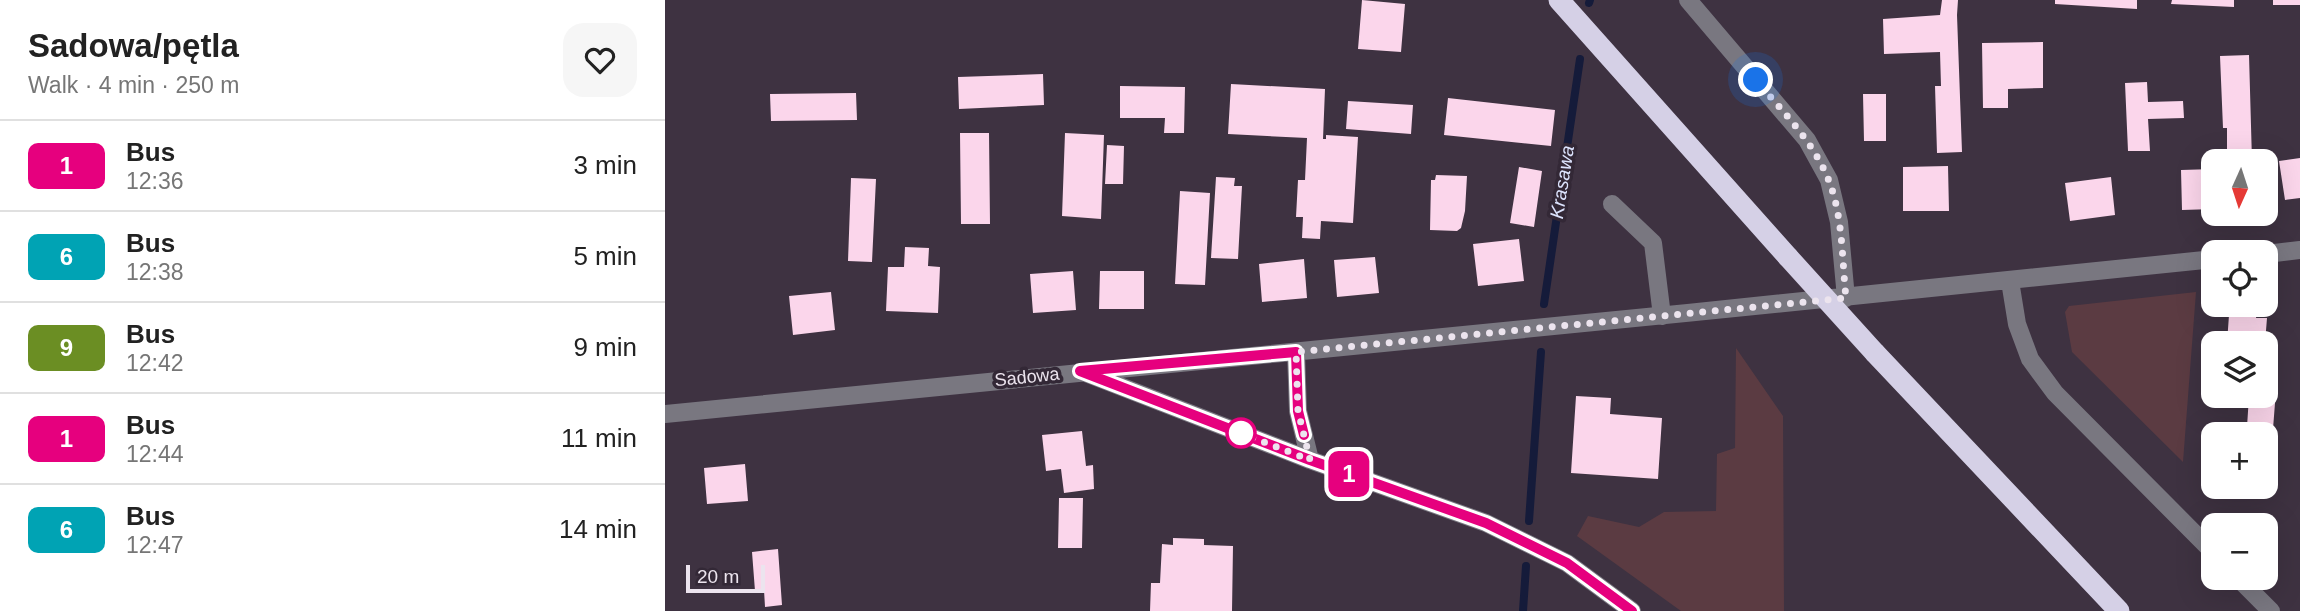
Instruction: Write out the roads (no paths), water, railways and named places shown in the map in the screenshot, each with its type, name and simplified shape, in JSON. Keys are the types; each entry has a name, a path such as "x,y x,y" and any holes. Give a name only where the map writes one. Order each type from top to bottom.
{"highway":[{"path":"1559,0 1875,353 2119,611"}],"street":[{"path":"1688,0 1807,140 1829,180 1839,222 1846,298"},
{"path":"1612,204 1653,243 1662,316"},
{"path":"2278,253 2300,250"},
{"path":"1080,371 1846,298 2201,260"},
{"path":"2010,281 2017,324 2030,359 2055,393 2201,540"},
{"path":"1296,352 1298,411 1310,460"},
{"name":"Sadowa","path":"665,414 1080,371 1310,460 1486,523 1567,563 1632,611"},
{"path":"2250,590 2271,611"}],"waterway":[{"name":"Krasawa","path":"1544,304 1580,59"},
{"name":"Krasawa","path":"1529,521 1541,352"},
{"name":"Krasawa","path":"1523,611 1526,566"}]}
